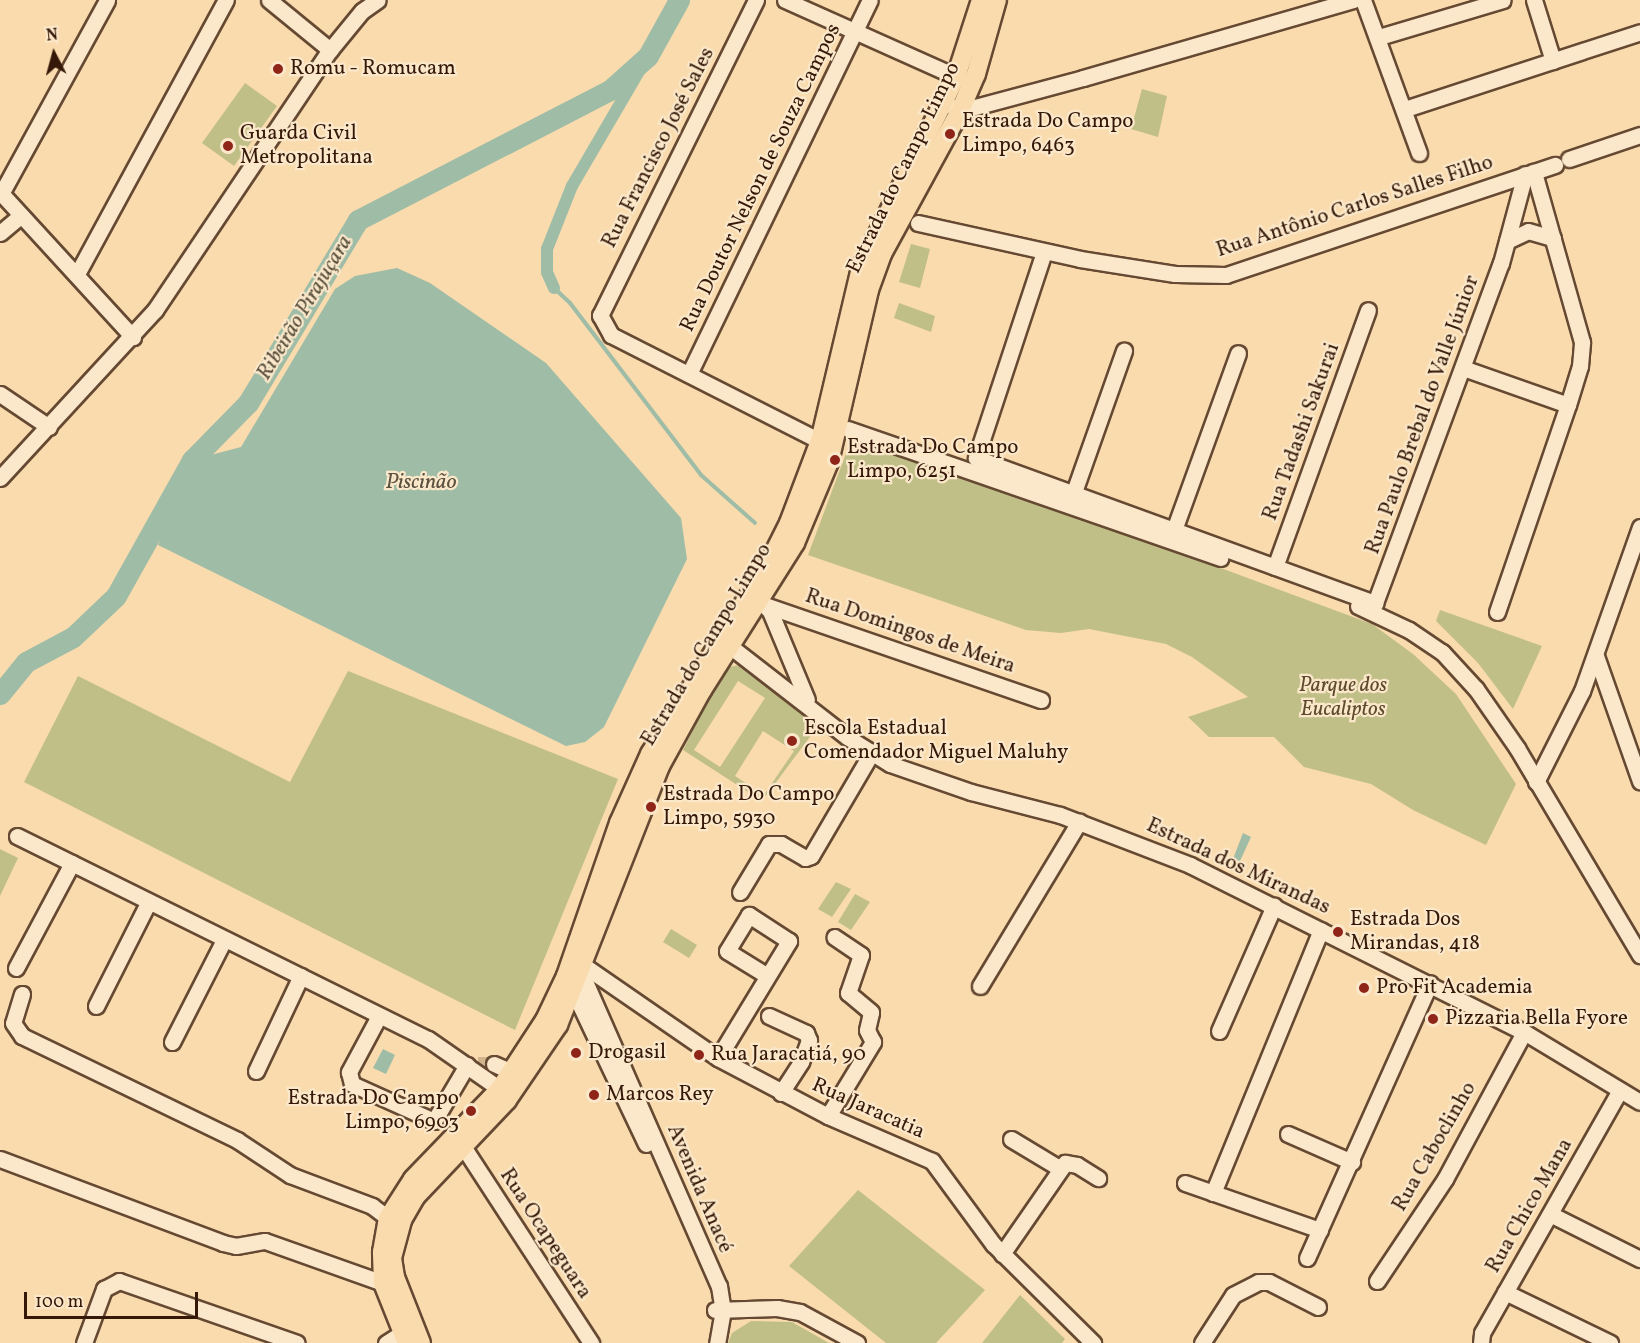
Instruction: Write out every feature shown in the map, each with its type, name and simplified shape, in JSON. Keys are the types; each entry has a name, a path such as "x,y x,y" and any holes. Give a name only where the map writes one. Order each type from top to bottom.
{"main road":[{"name":"Estrada do Campo Limpo","path":"964,80 981,0"},
{"name":"Estrada do Campo Limpo","path":"421,1343 395,1277 392,1258 397,1236 416,1196 464,1148 535,1063 575,972 635,784 725,642 791,552 829,462 869,290 882,254 952,107 997,0"},
{"name":"Estrada do Campo Limpo","path":"758,600 820,441 861,268 952,107"},
{"name":"Estrada do Campo Limpo","path":"405,1338 383,1283 381,1263 392,1211 413,1179 500,1089 575,972"}],"street":[{"path":"107,0 1,193 133,337"},
{"path":"77,274 226,0"},
{"path":"269,0 330,50"},
{"path":"0,478 133,337 172,288 330,50 362,11 378,0"},
{"name":"Rua Francisco José Sales","path":"689,374 611,335 600,315 756,0"},
{"path":"785,0 964,80"},
{"name":"Rua Doutor Nelson de Souza Campos","path":"689,374 870,0"},
{"path":"952,107 1354,0"},
{"path":"1363,0 1406,109 1419,153"},
{"path":"1379,37 1503,0"},
{"path":"1534,0 1553,61"},
{"path":"1406,109 1640,32"},
{"name":"Rua Antônio Carlos Salles Filho","path":"918,223 1044,252 1175,274 1226,275 1640,135"},
{"path":"1497,612 1568,405 1580,366 1582,342 1553,238 1529,173"},
{"name":"Rua Paulo Brebal do Valle Júnior","path":"1275,567 1376,602 1463,368 1508,241 1529,173"},
{"path":"0,233 20,216"},
{"path":"1508,241 1528,231 1553,238"},
{"path":"1044,252 975,456 1275,567"},
{"name":"Rua Tadashi Sakurai","path":"1275,567 1368,310"},
{"path":"1074,492 1124,351"},
{"path":"1174,530 1238,353"},
{"path":"1463,368 1568,405"},
{"path":"689,374 820,441"},
{"path":"0,394 49,427"},
{"path":"848,429 1337,598 1400,626 1442,652 1476,689 1536,782 1640,955"},
{"path":"1536,782 1596,656 1640,527"},
{"name":"Rua Domingos de Meira","path":"758,600 1041,700"},
{"name":"Estrada dos Mirandas","path":"758,600 808,703"},
{"name":"Estrada dos Mirandas","path":"725,642 872,752 912,774 1079,822 1157,850 1430,983 1524,1032 1640,1102"},
{"path":"1596,656 1640,781"},
{"path":"740,892 769,844 781,844 806,858 812,856 872,752"},
{"path":"980,986 1079,822"},
{"path":"16,836 428,1039 472,1064 500,1089"},
{"path":"16,968 72,863"},
{"path":"96,1006 148,903"},
{"path":"1219,1030 1274,906"},
{"path":"1213,1193 1321,930"},
{"path":"828,1116 873,1042 867,1030 871,1012 848,993 861,955 834,937"},
{"path":"172,1042 224,940"},
{"name":"Rua Jaracatia","path":"575,972 781,1093 932,1161 1002,1254 1093,1343"},
{"name":"Avenida Anacé","path":"575,972 705,1267 719,1310 717,1343"},
{"name":"Avenida Anacé","path":"575,972 705,1267"},
{"path":"718,1058 766,975"},
{"path":"256,1071 301,976"},
{"path":"1307,1258 1352,1162 1430,983"},
{"path":"22,994 14,1023 22,1036 237,1140 290,1175 372,1206 392,1211"},
{"path":"379,1016 350,1072 349,1081 423,1117 437,1119 472,1064"},
{"path":"769,1016 806,1033 809,1040 801,1062 781,1093"},
{"name":"Rua Caboclinho","path":"1377,1281 1445,1179 1524,1032"},
{"path":"494,1064 512,1072"},
{"name":"Rua Chico Mana","path":"1481,1343 1482,1333 1620,1090"},
{"path":"1288,1134 1352,1162"},
{"path":"1011,1139 1059,1168"},
{"name":"Rua Ocapeguara","path":"464,1148 591,1343"},
{"path":"0,1159 223,1243 236,1246 264,1241 383,1283"},
{"path":"1002,1254 1059,1168 1071,1163 1098,1178"},
{"path":"1185,1183 1320,1230"},
{"path":"1550,1215 1640,1259"},
{"path":"352,1273 381,1263"},
{"path":"84,1343 104,1289 119,1281 297,1343"},
{"path":"1202,1343 1233,1294 1258,1282 1269,1282 1318,1307"},
{"path":"1505,1292 1610,1343"},
{"path":"719,1310 777,1308 800,1312 858,1343"},
{"name":"Avenida Anacé","path":"710,1343 719,1310"},
{"path":"386,1343 405,1338"}],"green space":[{"path":"245,83 277,106 234,166 202,143"},
{"path":"1142,89 1167,96 1158,137 1131,129"},
{"path":"911,244 930,249 920,288 899,282"},
{"path":"899,303 935,316 931,332 894,318"},
{"name":"Parque dos Eucaliptos","path":"854,432 1372,624 1413,654 1456,694 1516,784 1486,845 1413,810 1371,784 1304,767 1274,737 1209,737 1188,717 1248,697 1192,657 1166,644 1089,629 1061,633 1026,630 808,555"},
{"path":"1440,610 1542,646 1513,709 1478,663 1436,621"},
{"name":"Escola Estadual Comendador Miguel Maluhy","path":"739,665 818,726 762,801 683,750 719,679 729,667","holes":["738,681 765,698 720,767 694,750","763,731 794,751 764,795 735,776"]},
{"path":"348,671 618,779 515,1030 24,782 78,676 290,782"},
{"path":"0,849 18,858 0,896"},
{"path":"836,882 851,889 832,917 818,909"},
{"path":"855,894 870,902 851,930 838,922"},
{"path":"671,929 697,945 689,958 663,942"},
{"path":"858,1190 985,1290 936,1343 886,1343 789,1266"},
{"path":"1020,1295 1065,1339 1062,1343 982,1343"},
{"path":"751,1321 792,1322 829,1343 728,1343 732,1333"}],"water":[{"name":"Piscinão","path":"397,268 430,283 546,363 681,518 687,559 604,727 585,742 566,746 158,545 192,460 241,447 335,289 355,276"},
{"path":"1243,833 1251,837 1240,861 1233,859"},
{"path":"383,1049 395,1055 386,1074 373,1068"}],"waterway":[{"name":"Ribeirão Pirajuçara","path":"0,694 26,662 73,637 116,596 192,460 248,403 358,220 610,90 648,56 679,0"},
{"path":"554,288 547,272 547,249 572,186 648,56"},
{"path":"554,288 570,303 701,475 755,523"}],"tunnel":[{"path":"478,1064 494,1064"}],"place":[{"name":"Romu - Romucam","path":"278,69"},
{"name":"Estrada Do Campo Limpo, 6463","path":"950,134"},
{"name":"Guarda Civil Metropolitana","path":"228,146"},
{"name":"Estrada Do Campo Limpo, 6251","path":"835,460"},
{"name":"Escola Estadual Comendador Miguel Maluhy","path":"792,741"},
{"name":"Estrada Do Campo Limpo, 5930","path":"651,807"},
{"name":"Estrada Dos Mirandas, 418","path":"1338,932"},
{"name":"Pro Fit Academia","path":"1364,988"},
{"name":"Pizzaria Bella Fyore","path":"1433,1019"},
{"name":"Drogasil","path":"576,1053"},
{"name":"Rua Jaracatiá, 90","path":"699,1055"},
{"name":"Marcos Rey","path":"594,1095"},
{"name":"Estrada Do Campo Limpo, 6903","path":"471,1111"}]}
